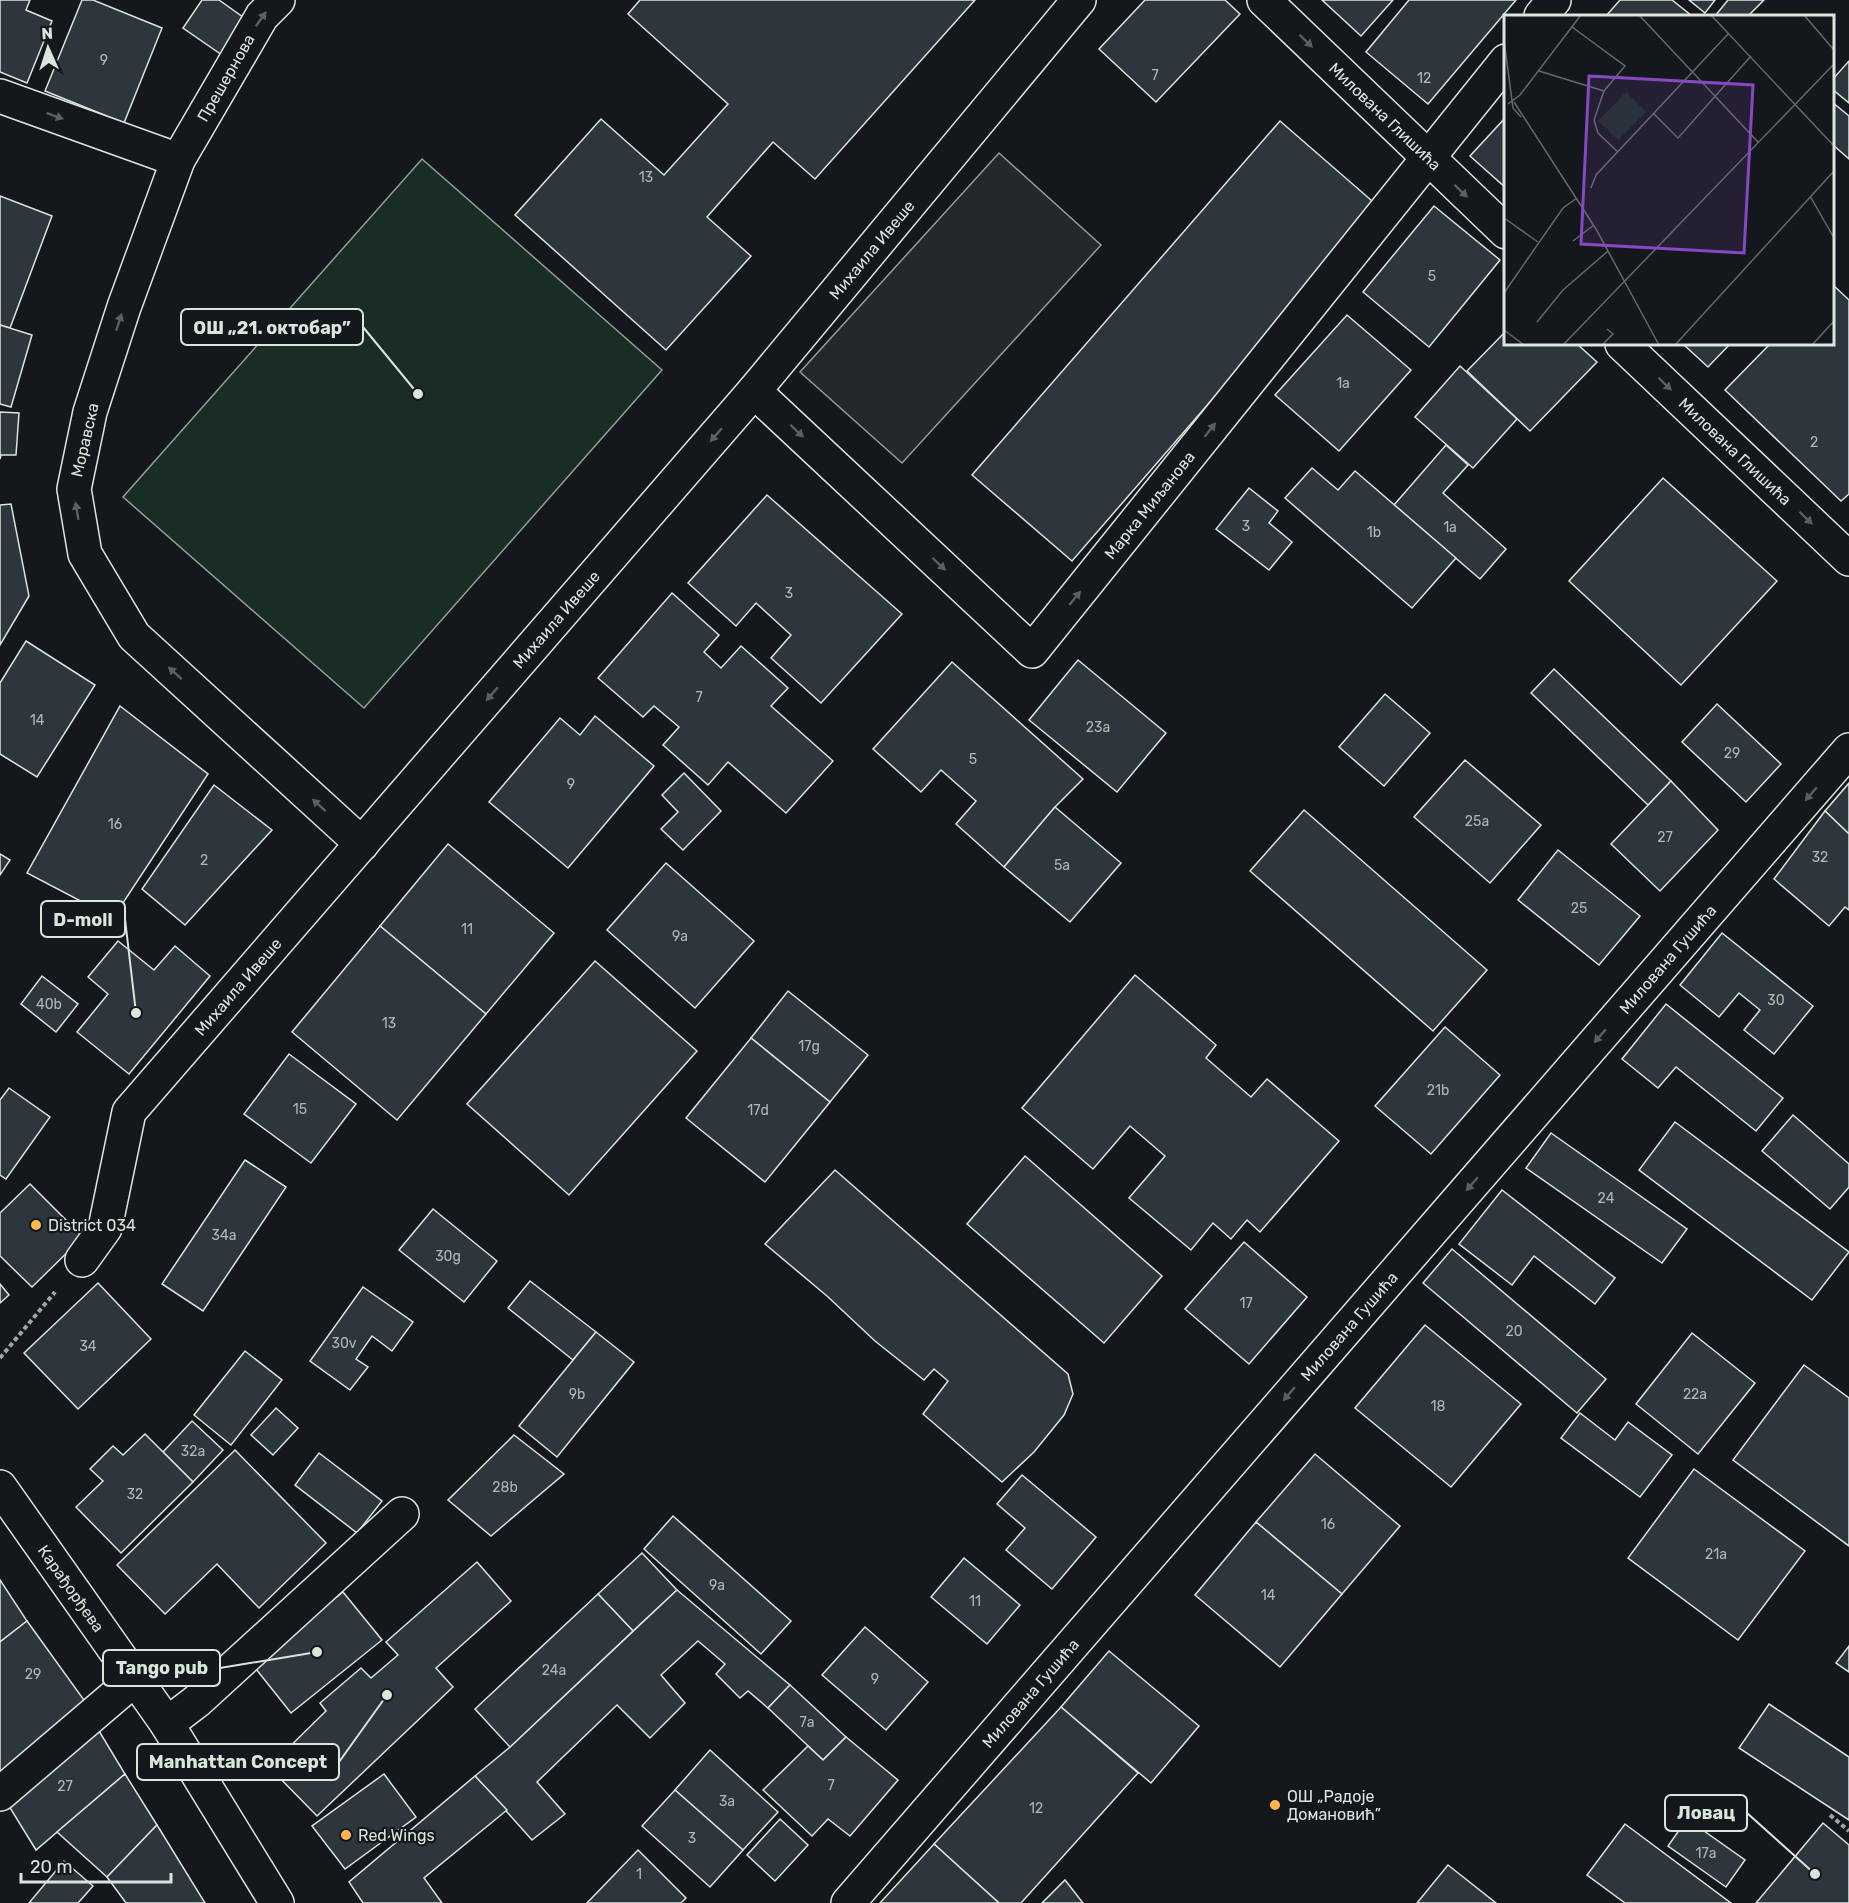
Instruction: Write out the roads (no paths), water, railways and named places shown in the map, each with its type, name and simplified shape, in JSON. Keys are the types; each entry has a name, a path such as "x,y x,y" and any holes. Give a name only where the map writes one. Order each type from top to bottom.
{"street":[{"name":"Прешернова","path":"178,160 262,16 278,0"},
{"name":"Михаила Ивеше","path":"82,1260 105,1228 129,1112 754,392 1079,0"},
{"name":"Милована Глишића","path":"1264,0 1504,230"},
{"path":"1542,15 1554,0"},
{"name":"Марка Миљанова","path":"754,392 1032,651 1504,64"},
{"path":"0,96 178,160"},
{"name":"Моравска","path":"178,160 124,306 90,412 74,489 85,554 134,636 362,844"},
{"name":"Милована Глишића","path":"1623,345 1849,559"},
{"name":"Милована Гушића","path":"848,1903 1849,750"},
{"name":"Карађорђева","path":"0,1487 167,1724 277,1903"},
{"path":"167,1724 197,1701 402,1514"},
{"path":"0,1794 136,1678"}],"place":[{"name":"ОШ „21. октобар”","path":"418,394"},
{"name":"D-moll","path":"136,1013"},
{"name":"District 034","path":"36,1225"},
{"name":"Tango pub","path":"317,1652"},
{"name":"Manhattan Concept","path":"387,1695"},
{"name":"ОШ „Радоје Домановић”","path":"1275,1805"},
{"name":"Red Wings","path":"346,1835"},
{"name":"Ловац","path":"1815,1874"}]}
